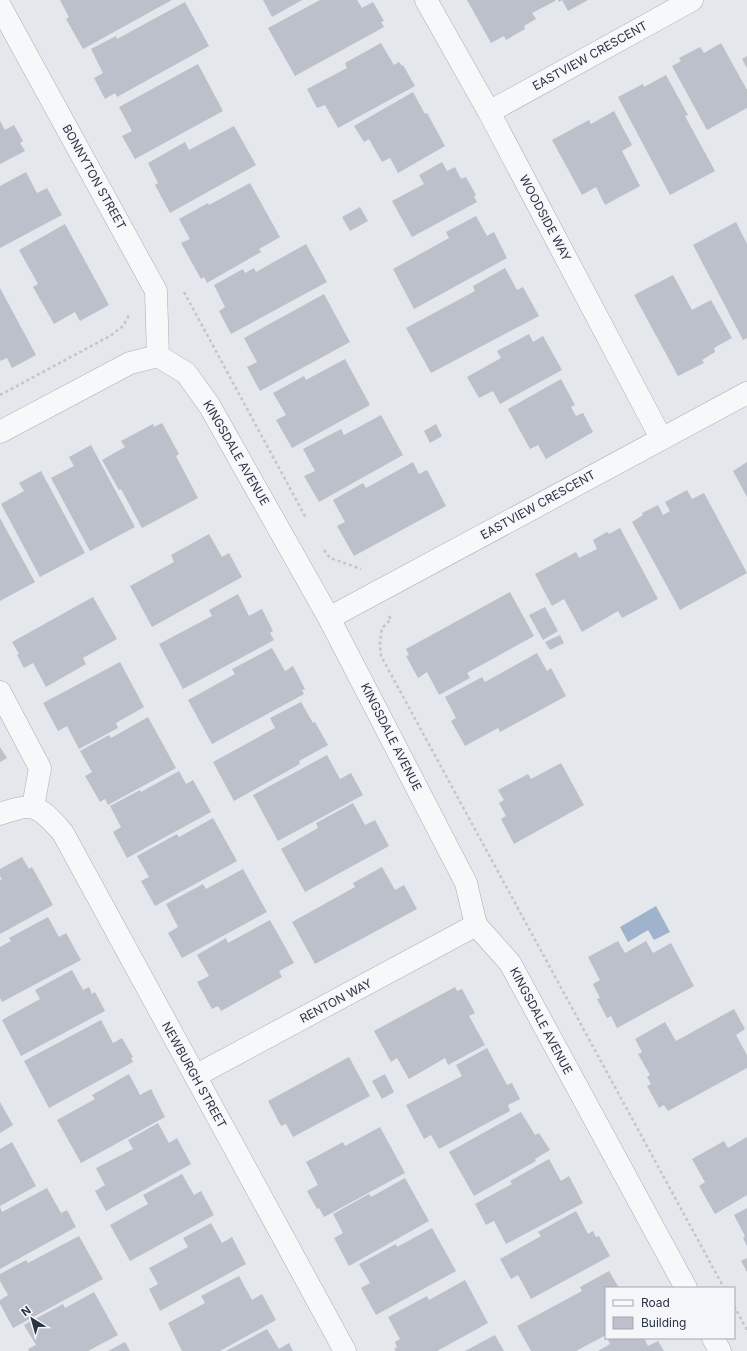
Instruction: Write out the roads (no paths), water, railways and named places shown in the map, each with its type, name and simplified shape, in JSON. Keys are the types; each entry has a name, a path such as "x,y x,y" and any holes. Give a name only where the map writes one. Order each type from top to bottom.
{"street":[{"name":"WOODSIDE WAY","path":"426,0 489,112 661,438"},
{"name":"EASTVIEW CRESCENT","path":"489,112 692,0"},
{"name":"BONNYTON STREET","path":"0,6 156,292 158,356"},
{"path":"0,432 130,363 158,356"},
{"name":"KINGSDALE AVENUE","path":"158,356 186,373 209,404 329,618 466,883 476,925 510,963 685,1287"},
{"name":"EASTVIEW CRESCENT","path":"329,618 747,393"},
{"path":"0,692 40,768 33,807 10,810 0,814"},
{"name":"NEWBURGH STREET","path":"33,807 50,818 63,834 345,1351"},
{"name":"RENTON WAY","path":"195,1076 476,925"},
{"path":"714,1339 720,1351"}],"water":[{"path":"656,906 670,932 654,940 648,930 628,942 620,927"}]}
